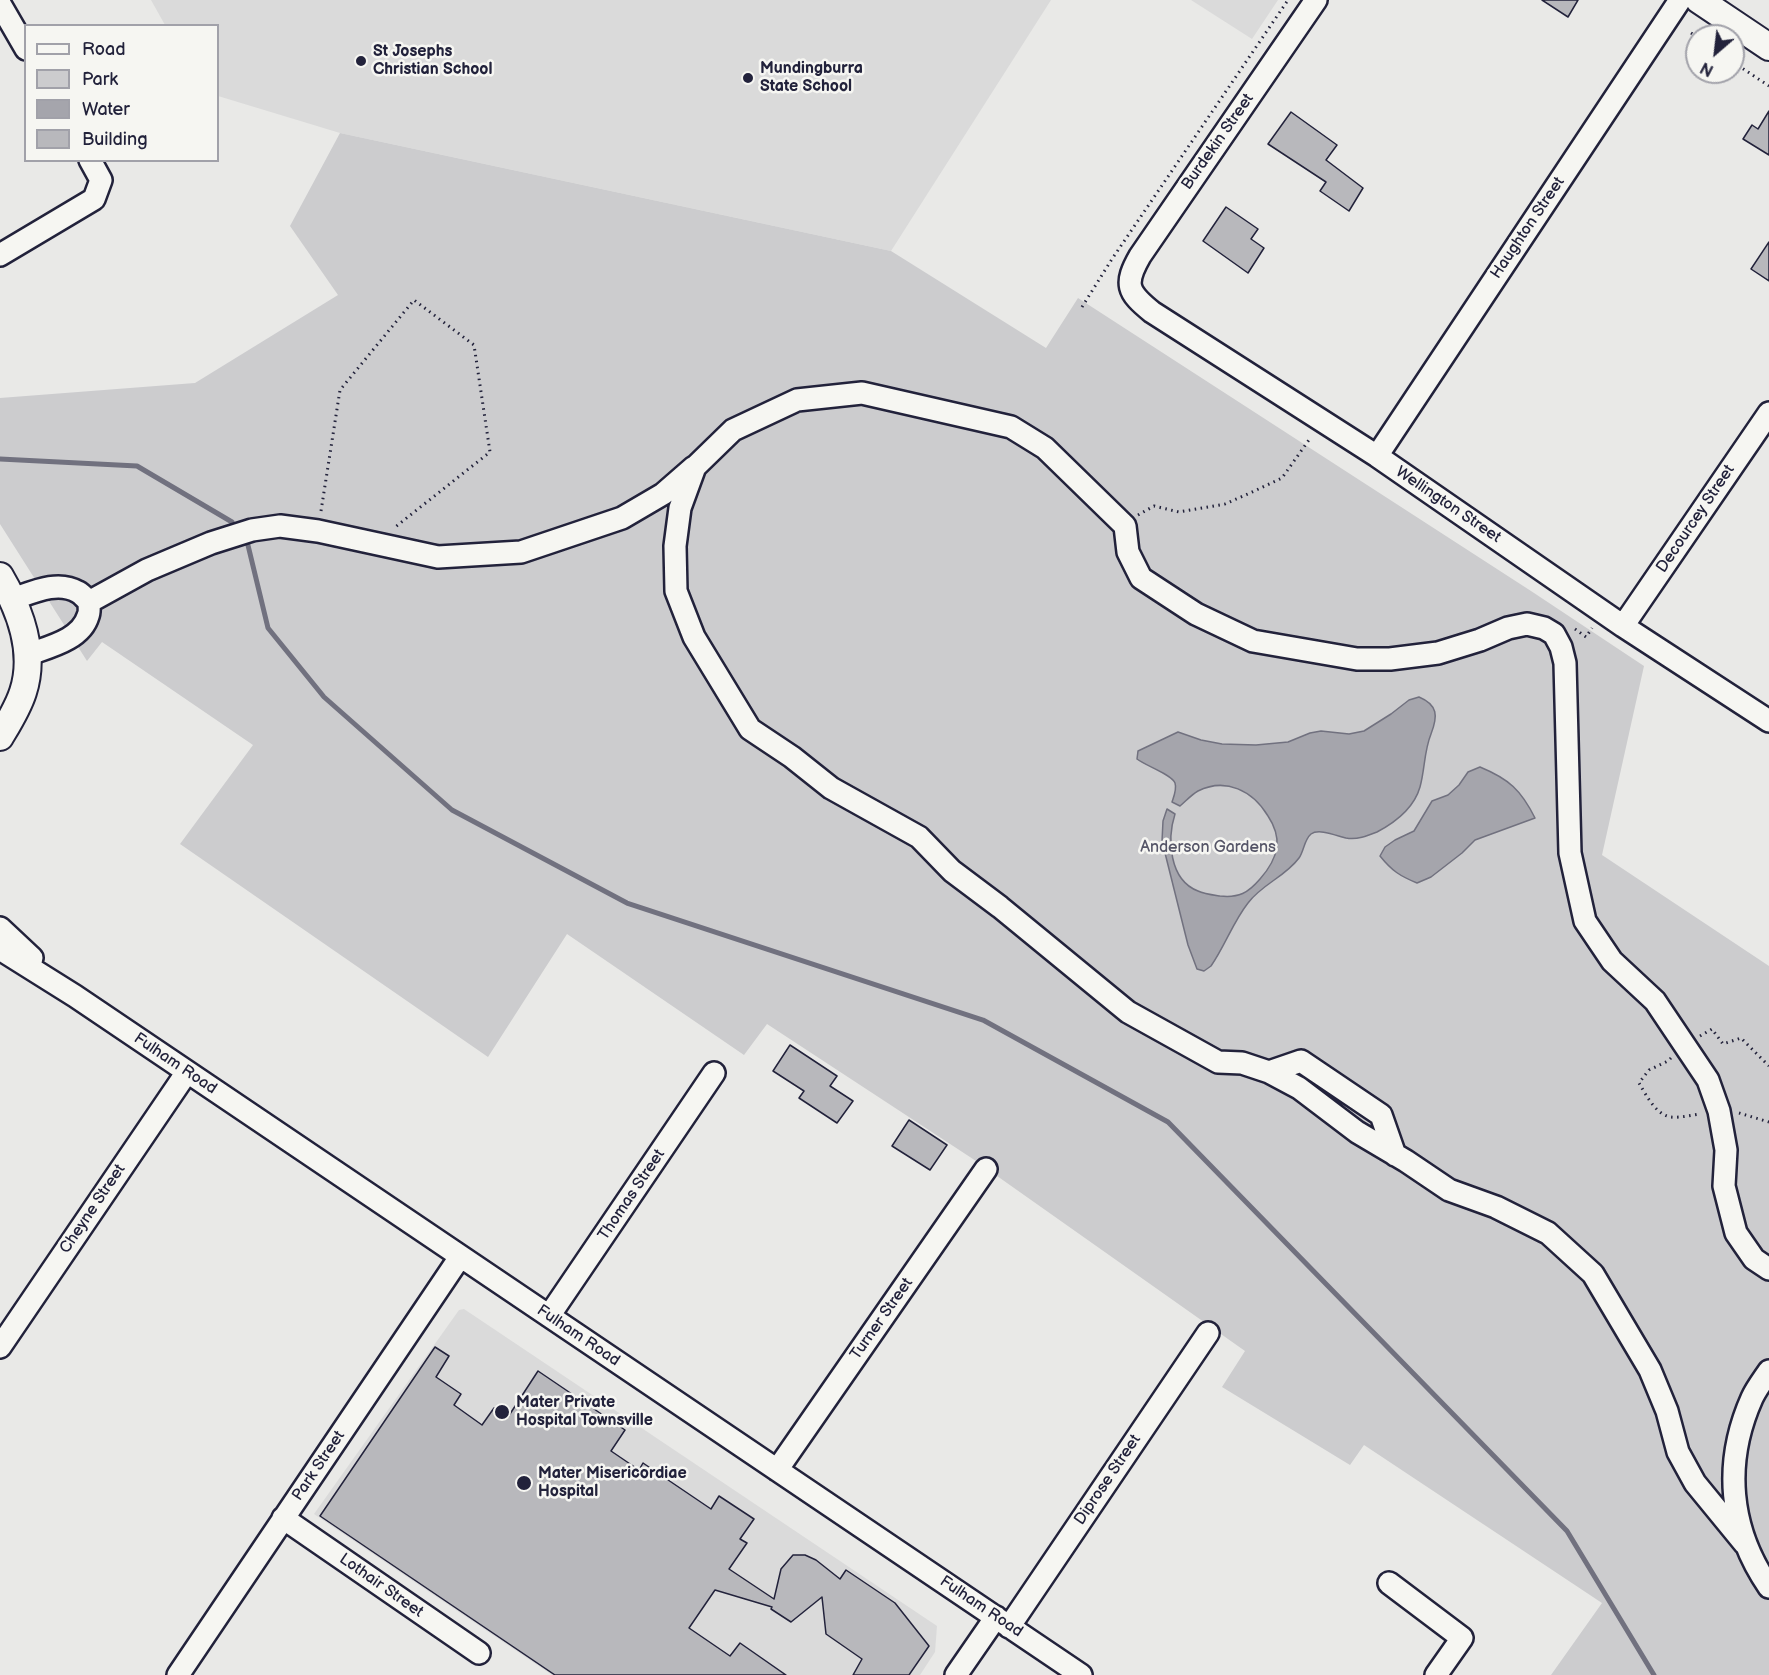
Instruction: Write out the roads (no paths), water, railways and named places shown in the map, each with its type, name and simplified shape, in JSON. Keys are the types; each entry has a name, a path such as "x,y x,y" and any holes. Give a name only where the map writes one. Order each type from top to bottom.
{"main road":[{"path":"1699,0 1769,47"},
{"path":"0,576 13,599 25,638 27,656 24,689 15,713 0,737"}],"street":[{"name":"Burdekin Street","path":"1130,288 1131,272 1140,256 1316,0"},
{"name":"Haughton Street","path":"1377,456 1680,0"},
{"path":"0,4 24,45"},
{"path":"0,255 94,199 101,180 91,162"},
{"name":"Wellington Street","path":"1130,288 1138,301 1152,312 1377,456 1623,626 1769,721"},
{"path":"89,602 179,555 244,533 280,526 318,531 438,557 521,552 622,518 663,494 733,430 797,400 862,393 1011,427 1045,448 1125,526 1128,552 1141,578 1196,614 1253,641 1357,659 1390,659 1438,653 1480,640 1508,628 1527,624 1544,628 1554,634 1561,647 1565,663 1570,853 1585,921 1612,961 1655,1001 1708,1080 1719,1111 1726,1150 1724,1186 1736,1233 1754,1259 1769,1269"},
{"name":"Decourcey Street","path":"1623,626 1769,413"},
{"path":"694,467 680,508 675,546 676,591 694,637 750,729 792,757 831,788 919,837 952,871 1128,1012 1218,1062 1242,1063 1269,1072 1299,1088 1357,1132 1449,1190 1496,1208 1548,1233 1593,1274 1650,1370 1667,1411 1678,1452 1695,1483 1745,1544"},
{"path":"13,599 47,587 65,588 78,592 89,602 89,615 81,629 69,638 27,656"},
{"name":"Fulham Road","path":"0,928 75,996"},
{"name":"Fulham Road","path":"0,949 75,996 1081,1675"},
{"name":"Cheyne Street","path":"0,1347 186,1072"},
{"name":"Thomas Street","path":"549,1316 714,1073"},
{"name":"Turner Street","path":"777,1470 986,1169"},
{"name":"Park Street","path":"177,1675 460,1257"},
{"name":"Diprose Street","path":"957,1675 1002,1622 1208,1333"},
{"path":"1769,1371 1753,1396 1739,1432 1733,1470 1735,1508 1745,1544 1757,1570 1769,1587"},
{"name":"Lothair Street","path":"283,1518 479,1653"},
{"path":"1389,1583 1462,1638 1436,1675"}],"water":[{"path":"1419,697 1433,707 1435,716 1420,787 1409,808 1384,828 1362,837 1346,838 1323,832 1311,834 1301,855 1293,865 1248,903 1211,966 1204,971 1197,969 1188,945 1162,841 1163,821 1167,809 1175,814 1171,846 1176,868 1188,886 1209,894 1238,895 1256,884 1275,856 1277,843 1275,831 1268,816 1255,800 1247,793 1228,786 1219,785 1198,791 1180,806 1172,802 1175,790 1173,780 1137,759 1138,751 1178,732 1222,744 1256,745 1288,742 1321,731 1349,734 1364,731 1409,700"},
{"path":"1480,767 1513,786 1525,800 1535,818 1475,840 1431,877 1417,883 1392,869 1380,856 1385,847 1414,831 1432,801 1448,795 1468,772"}],"waterway":[{"path":"0,459 137,466 232,522"},
{"path":"246,537 268,628 324,697 452,810 627,903 983,1020 1168,1122 1567,1531 1654,1675"}],"place":[{"name":"St Josephs Christian School","path":"361,61"},
{"name":"Mundingburra State School","path":"748,78"},
{"name":"Mater Private Hospital Townsville","path":"502,1412"},
{"name":"Mater Misericordiae Hospital","path":"524,1483"}],"park label":[{"name":"Anderson Gardens","path":"1208,848"}]}
